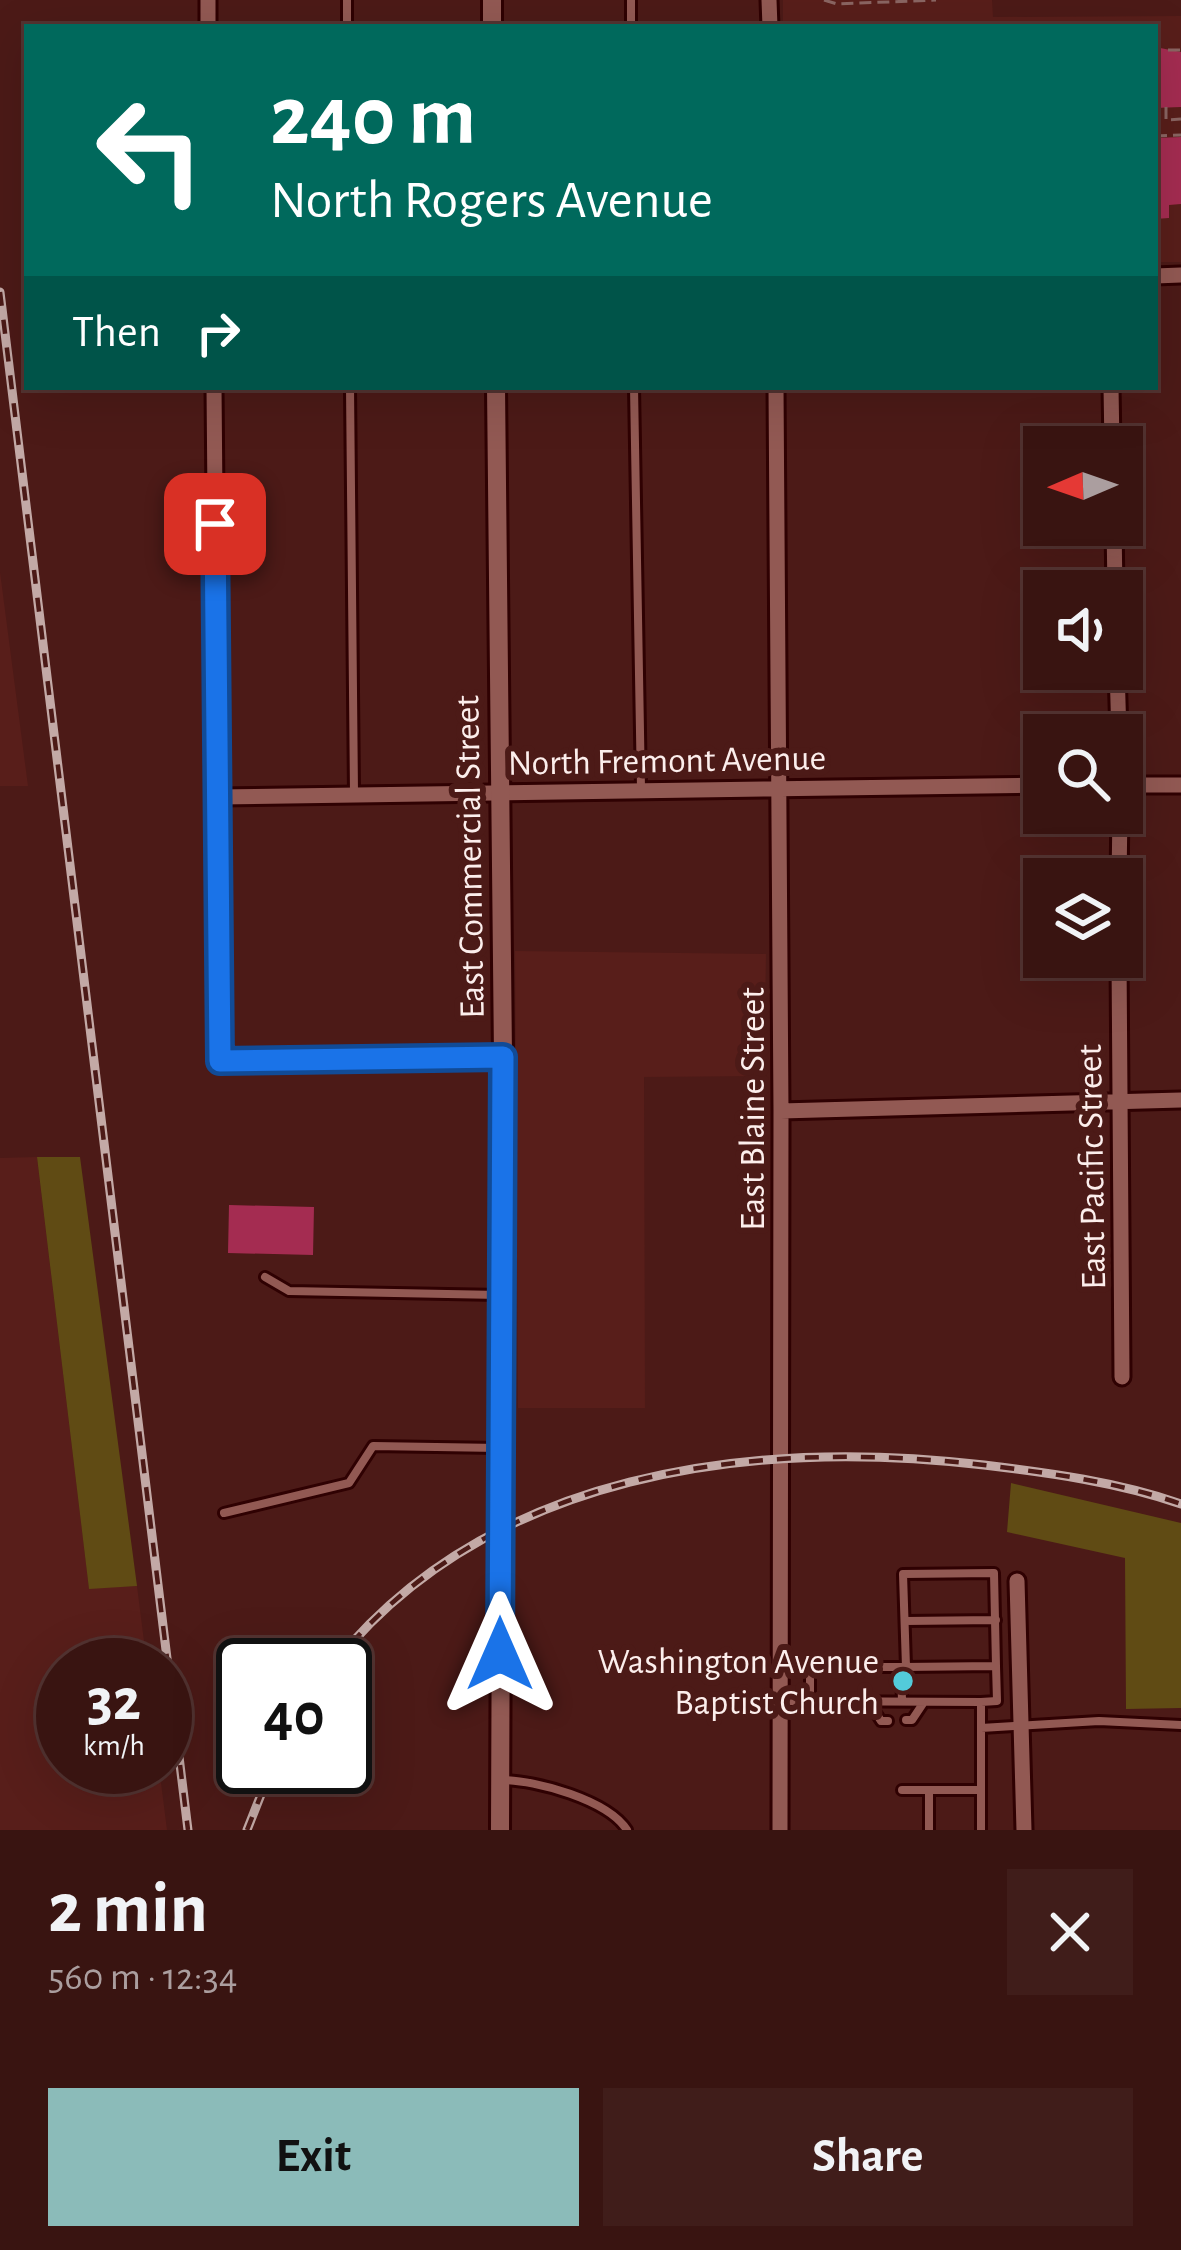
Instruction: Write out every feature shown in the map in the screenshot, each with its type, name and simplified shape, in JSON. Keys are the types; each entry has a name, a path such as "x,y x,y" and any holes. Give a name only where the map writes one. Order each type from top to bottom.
{"street":[{"path":"214,390 220,1061 503,1057"},
{"name":"East Commercial Street","path":"496,390 503,1057 500,1830"},
{"name":"East Blaine Street","path":"776,390 782,1111 780,1830"},
{"path":"1111,390 1112,426"},
{"name":"North Fremont Avenue","path":"219,797 1023,785"},
{"path":"1143,785 1181,785"},
{"name":"East Pacific Street","path":"1119,978 1122,1376"},
{"path":"782,1111 1181,1100"},
{"path":"1017,1581 1024,1830"}],"lane":[{"path":"350,390 354,795"},
{"path":"634,390 641,789"},
{"path":"265,1277 289,1291 502,1295"},
{"path":"224,1513 349,1483 373,1446 501,1448"},
{"path":"780,1701 924,1702 997,1701 994,1573 903,1574 902,1701"},
{"path":"904,1621 1018,1612"},
{"path":"810,1701 810,1667 996,1666"},
{"path":"868,1701 881,1720 888,1720"},
{"path":"906,1720 912,1720 924,1702"},
{"path":"981,1702 981,1830"},
{"path":"981,1728 1099,1721 1181,1725"},
{"path":"500,1780 548,1786 620,1818 627,1830"},
{"path":"902,1790 981,1790"},
{"path":"929,1790 929,1830"}],"path":[{"path":"824,0 837,4 936,0"},
{"path":"1168,50 1181,50"},
{"path":"1166,107 1166,120 1181,119"}],"shaded area":[{"path":"783,0 992,0 993,17 1181,16 1181,262 1158,262 1158,24 783,24"},
{"path":"0,572 28,786 0,786"},
{"path":"515,951 766,954 764,1076 644,1077 645,1408 518,1408"},
{"path":"37,1157 89,1588 137,1586 144,1638 36,1638 36,1794 162,1794 167,1830 0,1830 0,1158"},
{"path":"37,1157 80,1157 137,1586 89,1589"},
{"path":"1011,1483 1181,1523 1181,1708 1126,1709 1125,1558 1007,1532"}],"building":[{"path":"1158,48 1181,52 1181,107 1158,108"},
{"path":"1181,137 1181,204 1169,205 1169,218 1158,219 1158,138"},
{"path":"229,1205 314,1207 313,1255 228,1253"}],"railway":[{"path":"0,292 188,1830"},
{"path":"359,1638 396,1600 467,1548 546,1509 630,1482 717,1465 806,1458 984,1465 1108,1484 1181,1504"},
{"path":"247,1830 261,1794"}],"place":[{"name":"Washington Avenue Baptist Church","path":"903,1681"}],"route":[{"path":"215,524 220,1061 503,1057 500,1654"}]}
